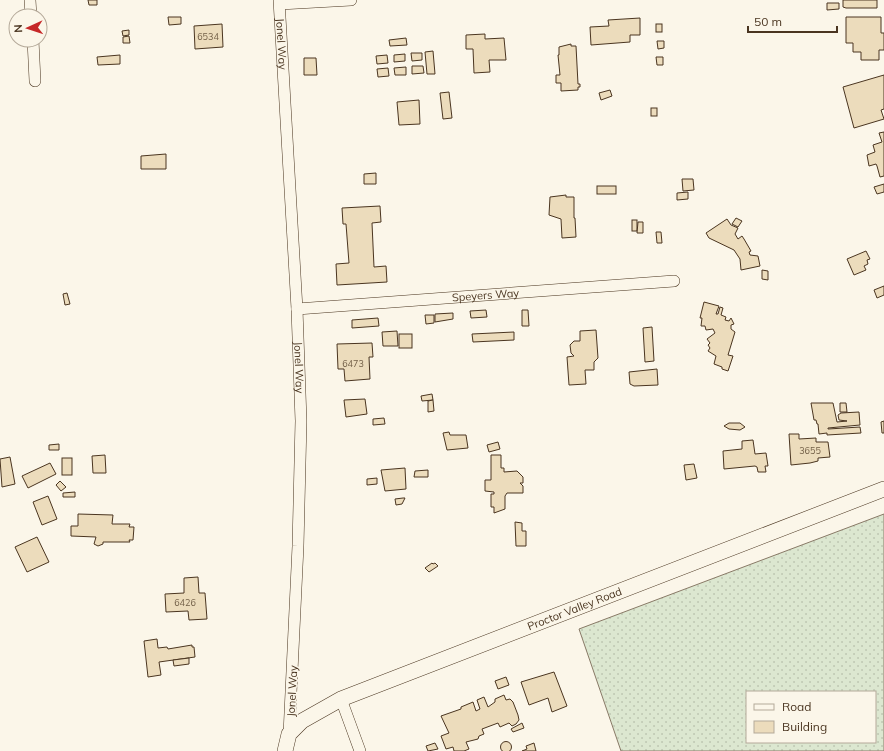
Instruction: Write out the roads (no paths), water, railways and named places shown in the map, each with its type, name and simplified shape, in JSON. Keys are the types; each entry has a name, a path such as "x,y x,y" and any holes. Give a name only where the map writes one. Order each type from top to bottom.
{"street":[{"path":"279,2 351,0"},
{"name":"Jonel Way","path":"279,2 297,309 300,422 298,546 289,734"},
{"path":"33,48 35,81"},
{"name":"Speyers Way","path":"297,309 674,281"},
{"name":"Proctor Valley Road","path":"289,734 302,721 341,699 884,489"},
{"path":"341,699 360,751"},
{"path":"285,751 289,734"}]}
